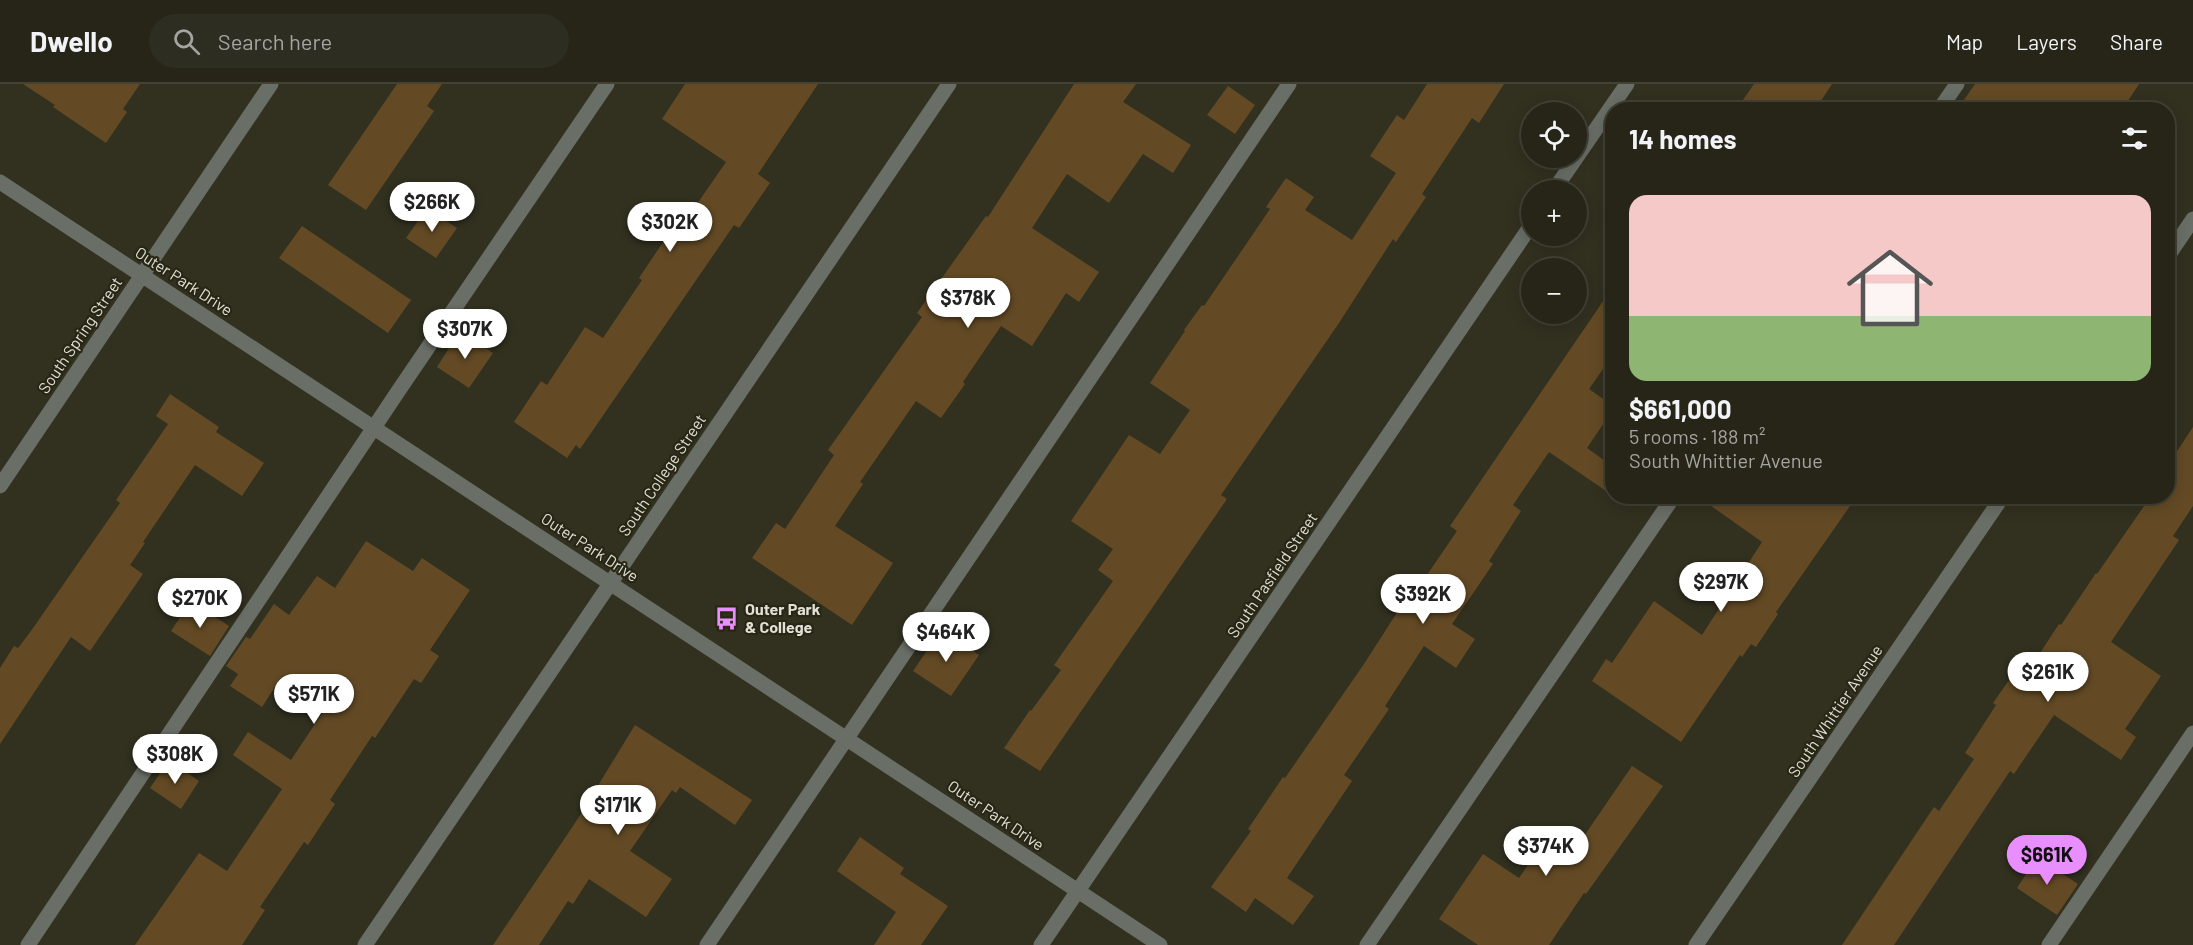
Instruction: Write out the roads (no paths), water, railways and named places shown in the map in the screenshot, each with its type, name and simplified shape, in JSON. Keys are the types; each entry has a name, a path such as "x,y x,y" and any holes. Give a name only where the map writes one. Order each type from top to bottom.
{"street":[{"name":"South Spring Street","path":"0,486 271,84"},
{"path":"28,945 374,427 607,84"},
{"name":"South College Street","path":"365,945 949,84"},
{"path":"707,945 1289,84"},
{"path":"1615,102 1627,84"},
{"path":"1945,102 1957,84"},
{"path":"1561,180 1605,116"},
{"name":"Outer Park Drive","path":"0,182 1160,945"},
{"path":"2175,246 2193,219"},
{"name":"South Pasfield Street","path":"1041,945 1521,240"},
{"path":"1367,945 1669,504"},
{"name":"South Whittier Avenue","path":"1696,945 1998,504"},
{"path":"2049,945 2193,733"}],"place":[{"name":"Outer Park & College","path":"727,618"}]}
